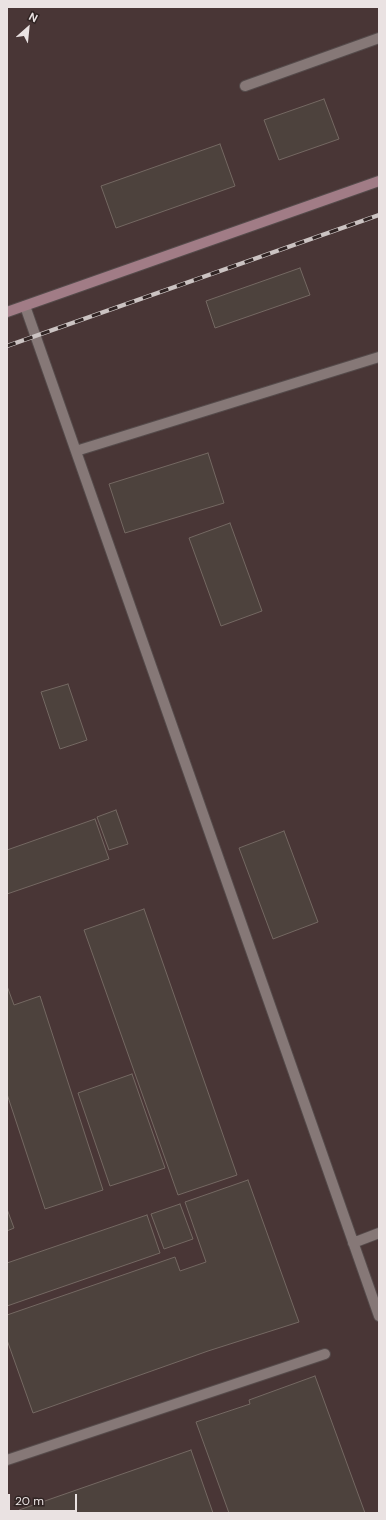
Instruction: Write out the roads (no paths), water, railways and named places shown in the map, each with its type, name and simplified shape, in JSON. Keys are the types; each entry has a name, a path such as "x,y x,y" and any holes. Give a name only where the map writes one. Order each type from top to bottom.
{"street":[{"path":"7,312 379,181"}],"lane":[{"path":"245,86 379,38"},
{"path":"24,306 379,1316"},
{"path":"76,451 379,357"},
{"path":"353,1243 379,1233"},
{"path":"7,1460 325,1354"}],"railway":[{"path":"7,346 379,215"}]}
